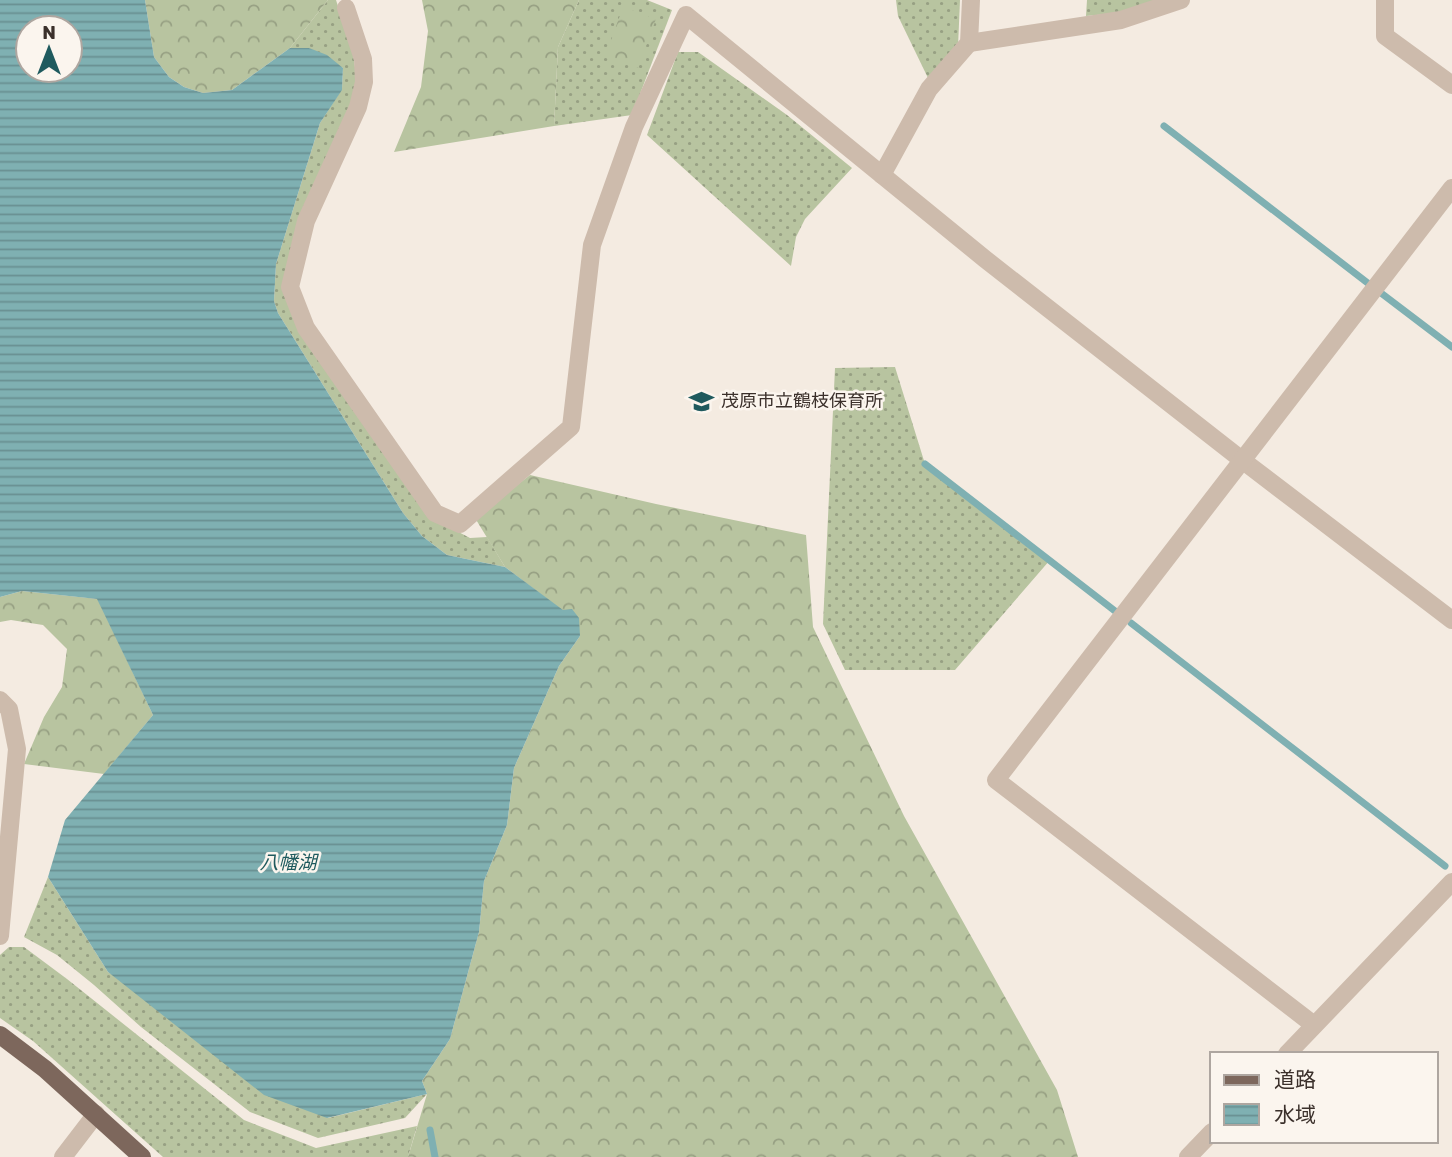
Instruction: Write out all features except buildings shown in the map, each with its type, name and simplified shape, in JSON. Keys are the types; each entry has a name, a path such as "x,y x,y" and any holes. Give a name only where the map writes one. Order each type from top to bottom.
{"main road":[{"path":"0,1035 45,1069 142,1157"}],"street":[{"path":"882,175 929,89 969,43 971,0"},
{"path":"969,43 1121,20 1181,0"},
{"path":"1385,0 1385,36 1452,85"},
{"path":"346,8 363,59 364,82 358,107 306,221 290,287 306,328 435,513 460,524 570,427 592,245 634,127 686,15 985,259 1452,620"},
{"path":"1314,1025 996,780 1452,188"},
{"path":"0,700 9,709 17,749 7,780 0,936"},
{"path":"1289,1052 1452,882"},
{"path":"63,1157 96,1114"},
{"path":"1188,1157 1210,1134"}],"green space":[{"path":"145,0 328,0 290,48 232,90 203,93 184,87 169,77 154,57"},
{"path":"328,0 336,0 353,53 357,82 352,103 284,283 426,515 470,538 487,537 505,567 447,555 422,536 403,513 278,313 274,301 276,264 320,123 342,89 343,68 309,48 290,48"},
{"path":"422,0 579,0 558,47 554,126 394,152 421,87 428,31"},
{"path":"579,0 647,0 672,10 632,115 554,126 558,47"},
{"path":"896,0 960,0 958,47 928,78 898,16"},
{"path":"1087,0 1156,0 1118,13 1086,16"},
{"path":"623,7 656,19 638,68 605,57"},
{"path":"678,52 698,52 787,115 852,168 805,219 796,237 791,266 647,135"},
{"path":"895,367 925,464 1050,560 955,670 845,670 823,624 835,368"},
{"path":"530,475 806,535 813,627 904,816 1057,1090 1078,1157 408,1157 427,1094 422,1081 450,1039 479,932 484,881 507,825 514,768 559,666 580,636 563,611 505,567 475,518"},
{"path":"22,591 98,599 153,715 104,774 24,764 44,717 62,687 67,649 43,625 11,620 0,622 0,597"},
{"path":"48,877 108,972 328,1118 427,1094 405,1118 318,1138 250,1112 141,1027 57,955 24,937"},
{"path":"9,947 24,947 244,1120 316,1148 417,1126 408,1157 163,1157 33,1041 0,1018 0,955"}],"water":[{"name":"八幡湖","path":"0,0 145,0 154,57 169,77 184,87 203,93 232,90 290,48 309,48 327,55 343,68 342,90 320,123 276,264 274,301 278,313 403,513 422,536 447,555 505,567 563,610 572,609 579,618 580,636 559,666 514,768 507,825 484,881 479,932 450,1039 422,1081 427,1094 327,1118 264,1095 108,972 48,877 65,820 153,715 97,599 22,591 0,597"}],"waterway":[{"path":"1164,126 1369,284"},
{"path":"1381,293 1452,347"},
{"path":"925,464 1115,611"},
{"path":"1131,623 1445,866"},
{"path":"430,1130 435,1157"}],"place":[{"name":"茂原市立鶴枝保育所","path":"701,401"}]}
